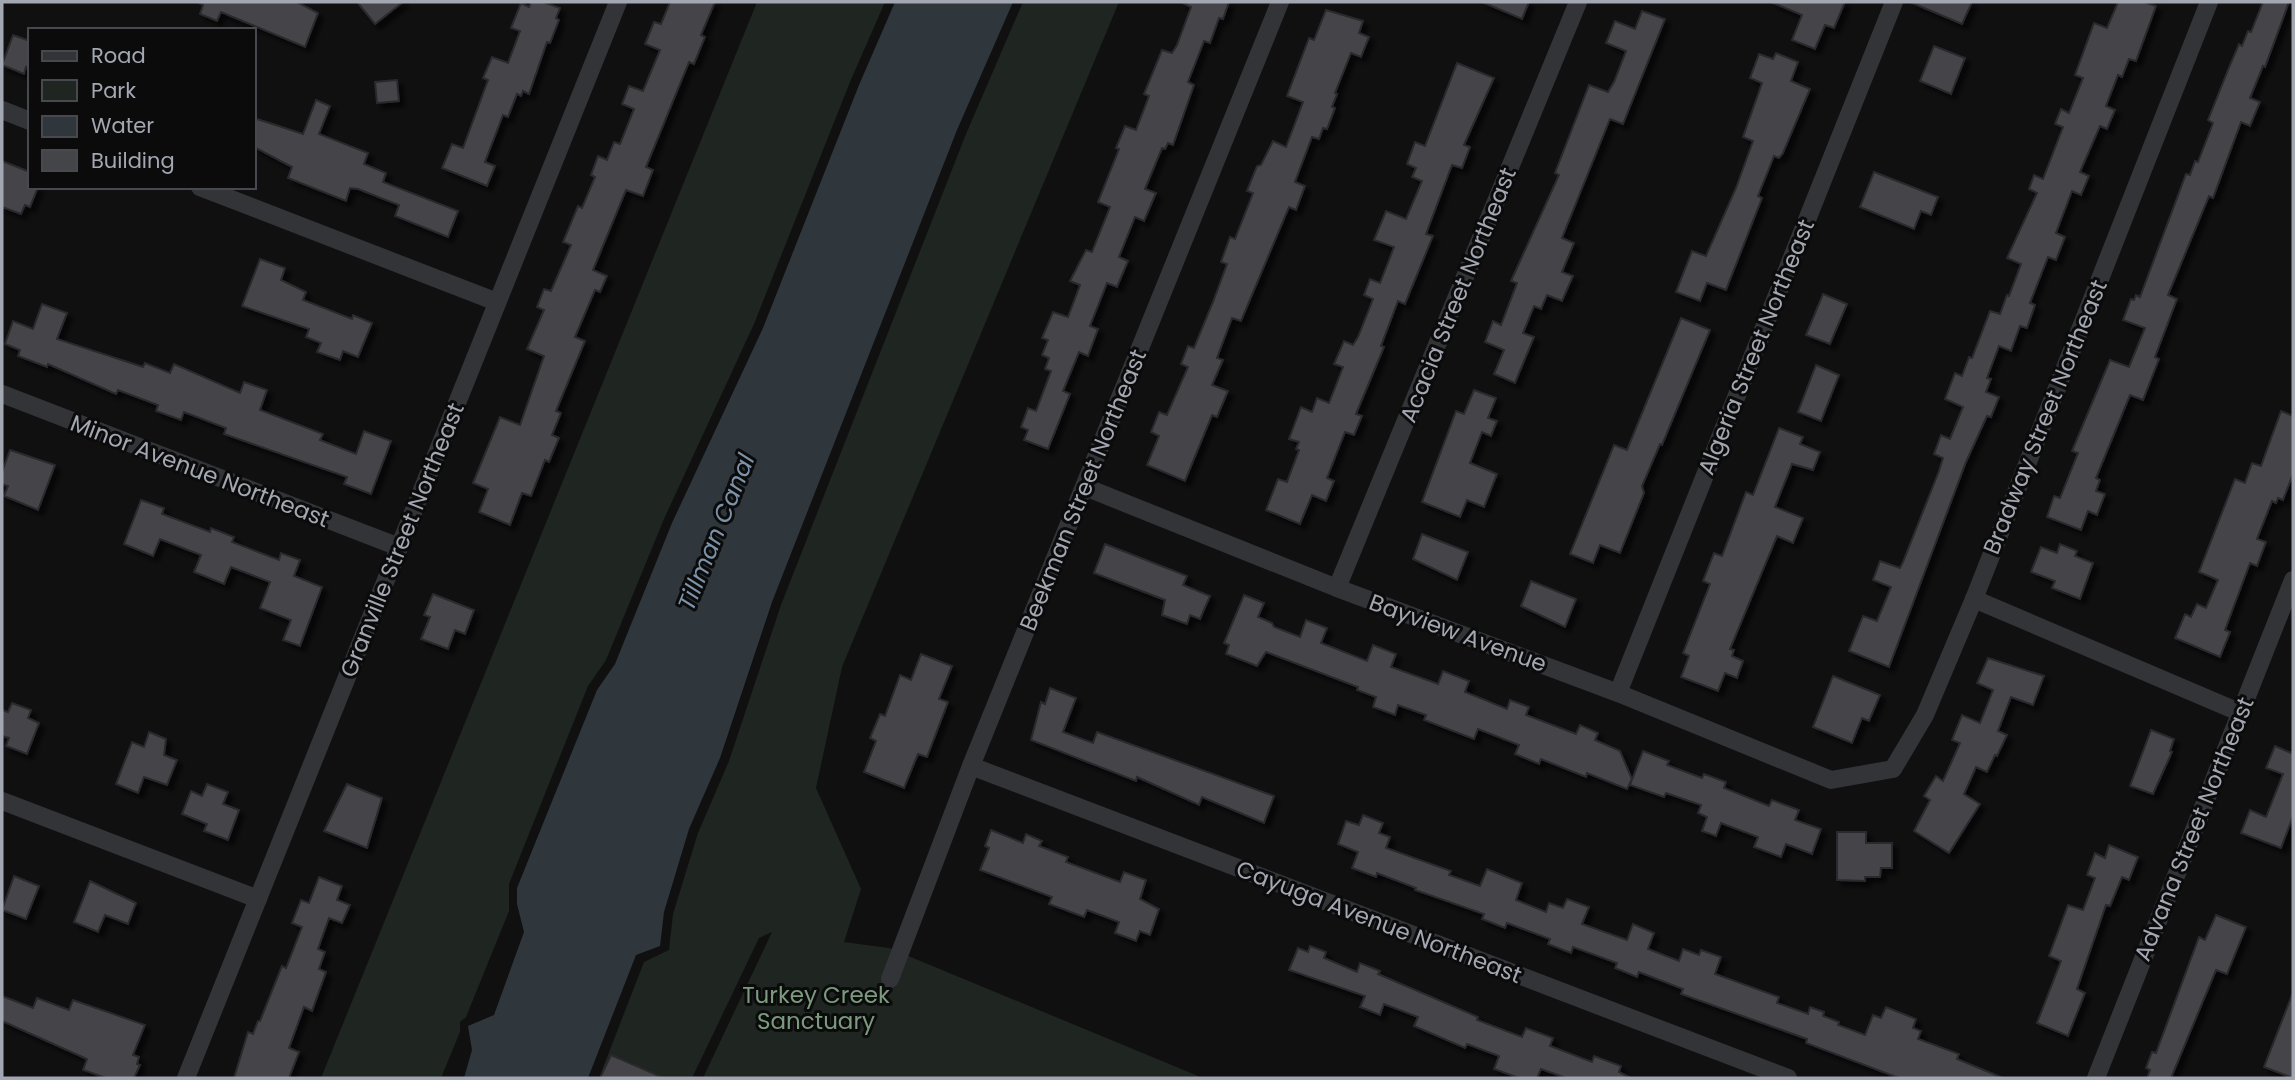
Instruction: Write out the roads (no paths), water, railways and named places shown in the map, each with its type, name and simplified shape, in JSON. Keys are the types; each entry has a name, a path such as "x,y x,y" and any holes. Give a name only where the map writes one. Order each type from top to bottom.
{"street":[{"name":"Granville Street Northeast","path":"186,1078 618,2"},
{"name":"Beekman Street Northeast","path":"890,979 971,766 1280,2"},
{"name":"Acacia Street Northeast","path":"1337,588 1578,2"},
{"name":"Algeria Street Northeast","path":"1618,692 1894,2"},
{"name":"Bradway Street Northeast","path":"1831,780 1893,769 1924,715 1974,599 2210,2"},
{"path":"2,110 28,120"},
{"path":"205,189 497,302"},
{"name":"Minor Avenue Northeast","path":"2,394 399,547"},
{"name":"Bayview Avenue","path":"1085,487 1337,588 1618,692 1831,780"},
{"name":"Advana Street Northeast","path":"2096,1078 2293,580"},
{"path":"1974,599 2239,712"},
{"name":"Cayuga Avenue Northeast","path":"971,766 1788,1078"},
{"path":"2,801 258,899"}],"water":[{"name":"Tillman Canal","path":"895,2 1013,2 957,130 772,602 720,758 689,829 664,912 660,946 636,955 588,1078 464,1078 472,1050 468,1026 494,1015 524,932 517,904 517,888 597,690 615,664 672,523 763,328 859,85"}],"park label":[{"name":"Turkey Creek Sanctuary","path":"816,1008"}]}
